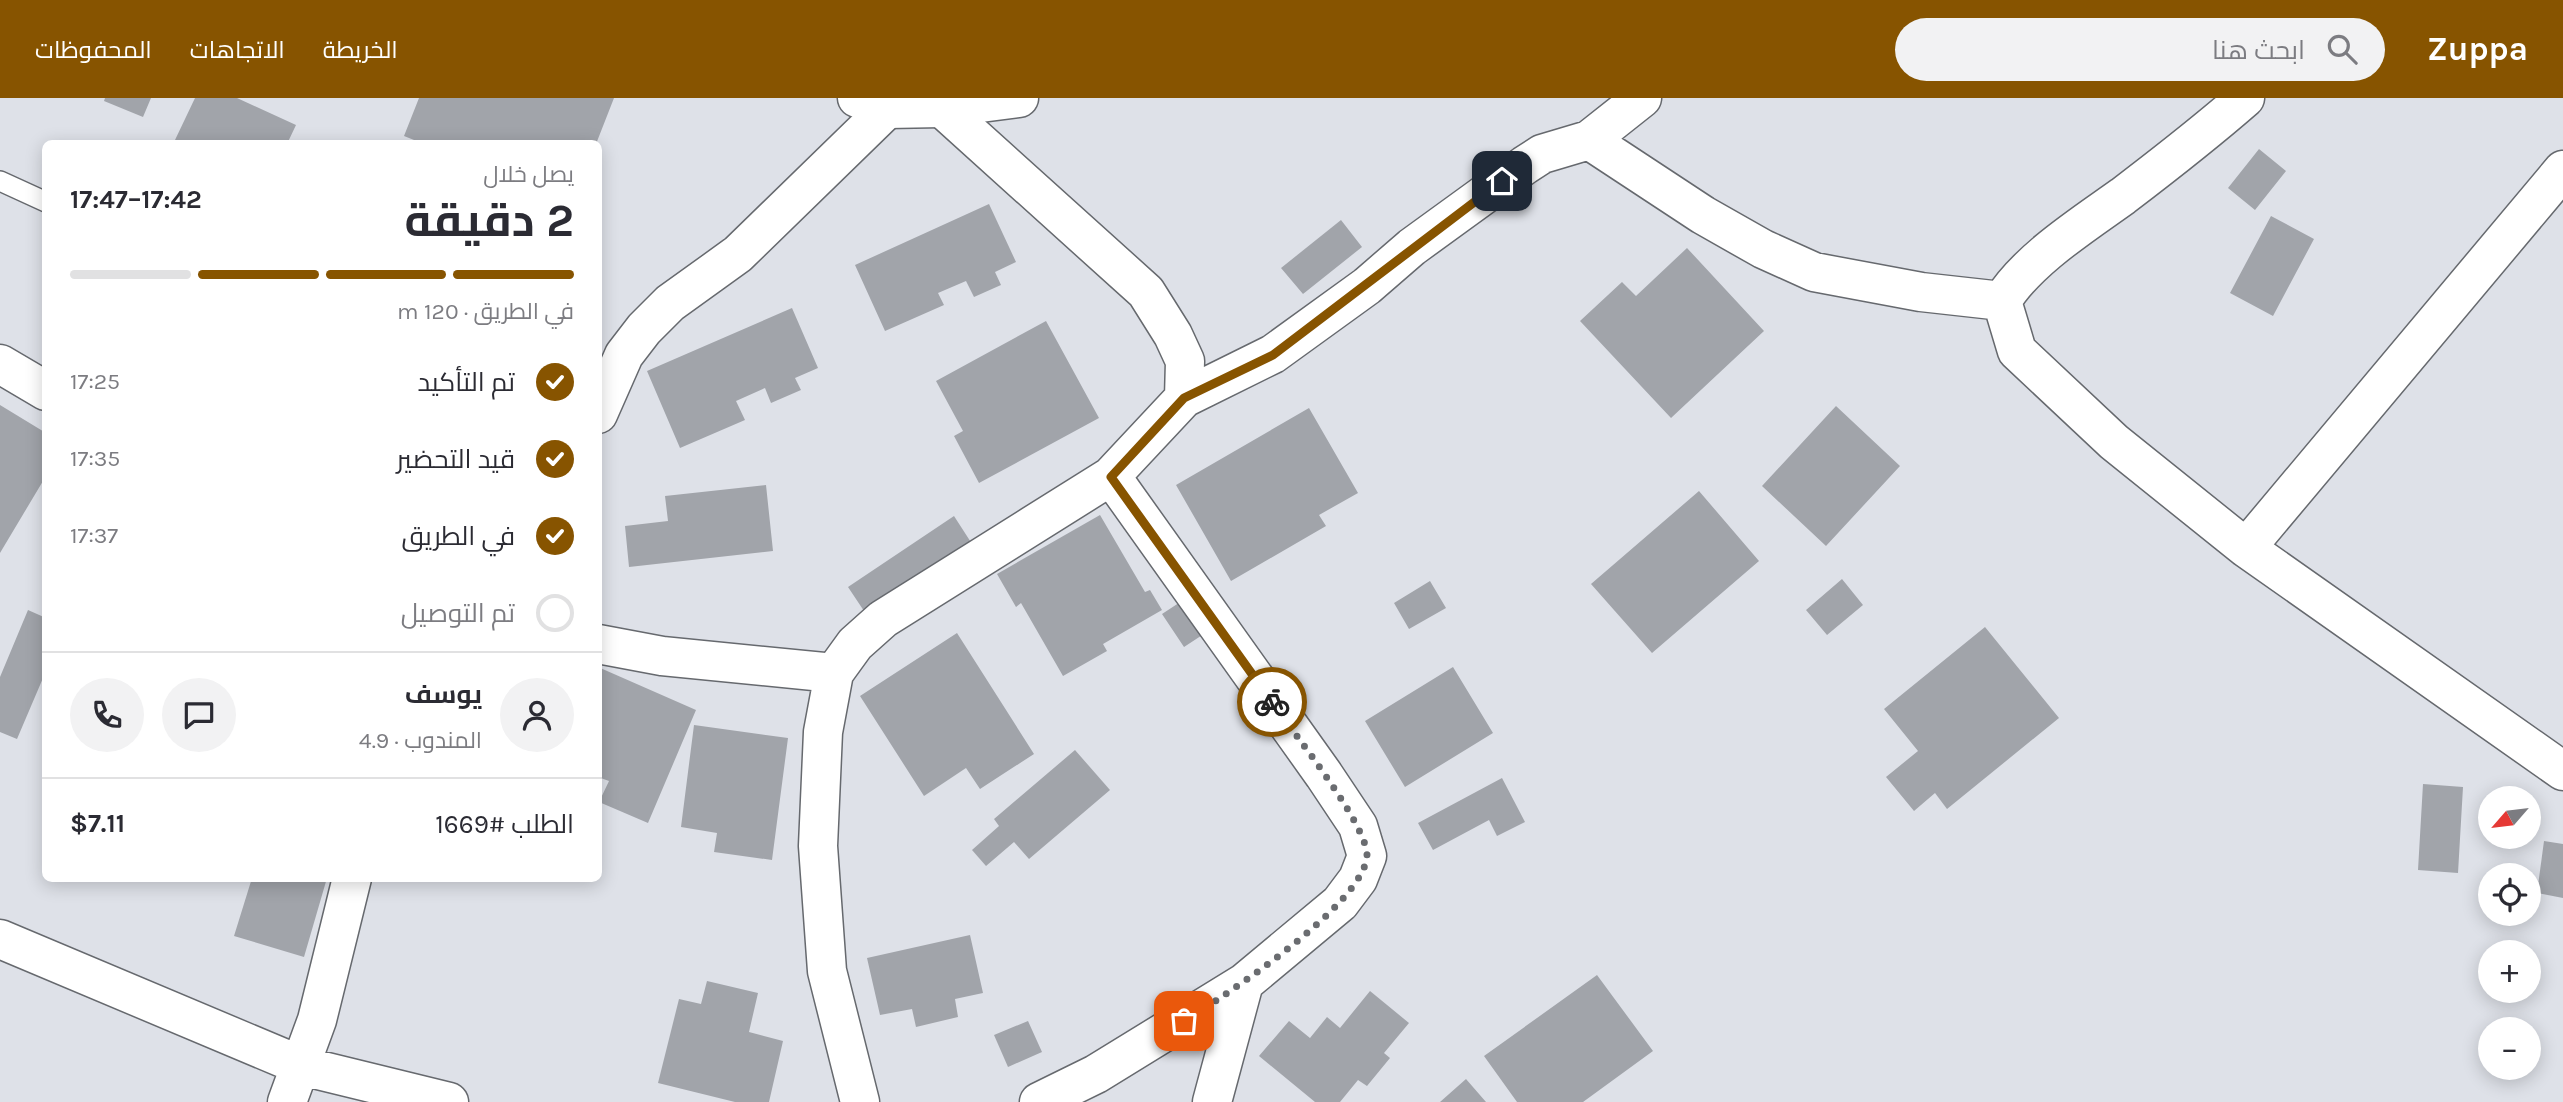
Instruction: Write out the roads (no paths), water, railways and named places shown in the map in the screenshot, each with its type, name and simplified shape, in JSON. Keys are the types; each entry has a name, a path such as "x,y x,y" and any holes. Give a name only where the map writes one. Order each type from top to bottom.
{"street":[{"path":"602,405 624,355 644,329 670,303 738,254 872,104 942,108 1019,98"},
{"path":"860,1102 827,971 818,846 823,732 834,673 855,644 883,619 1111,477 1184,398 1273,355 1367,286 1412,247 1542,154 1589,140 1642,98"},
{"path":"2245,98 2184,150 2074,232 2012,284 2002,301 2017,351 2114,442 2246,548 2563,771"},
{"path":"942,108 1146,292 1174,335 1185,361 1184,398"},
{"path":"1589,140 1727,229 1814,272 1921,292 2002,301"},
{"path":"2246,548 2563,170"},
{"path":"0,364 42,389"},
{"path":"1039,1102 1096,1074 1244,983 1340,903 1358,879 1367,856 1357,826 1324,775 1111,477"},
{"path":"602,645 662,656 834,673"},
{"path":"287,1102 302,1066 351,882"},
{"path":"0,939 302,1066 449,1102"},
{"path":"1212,1102 1244,983"}],"lane":[{"path":"0,181 42,200"}]}
